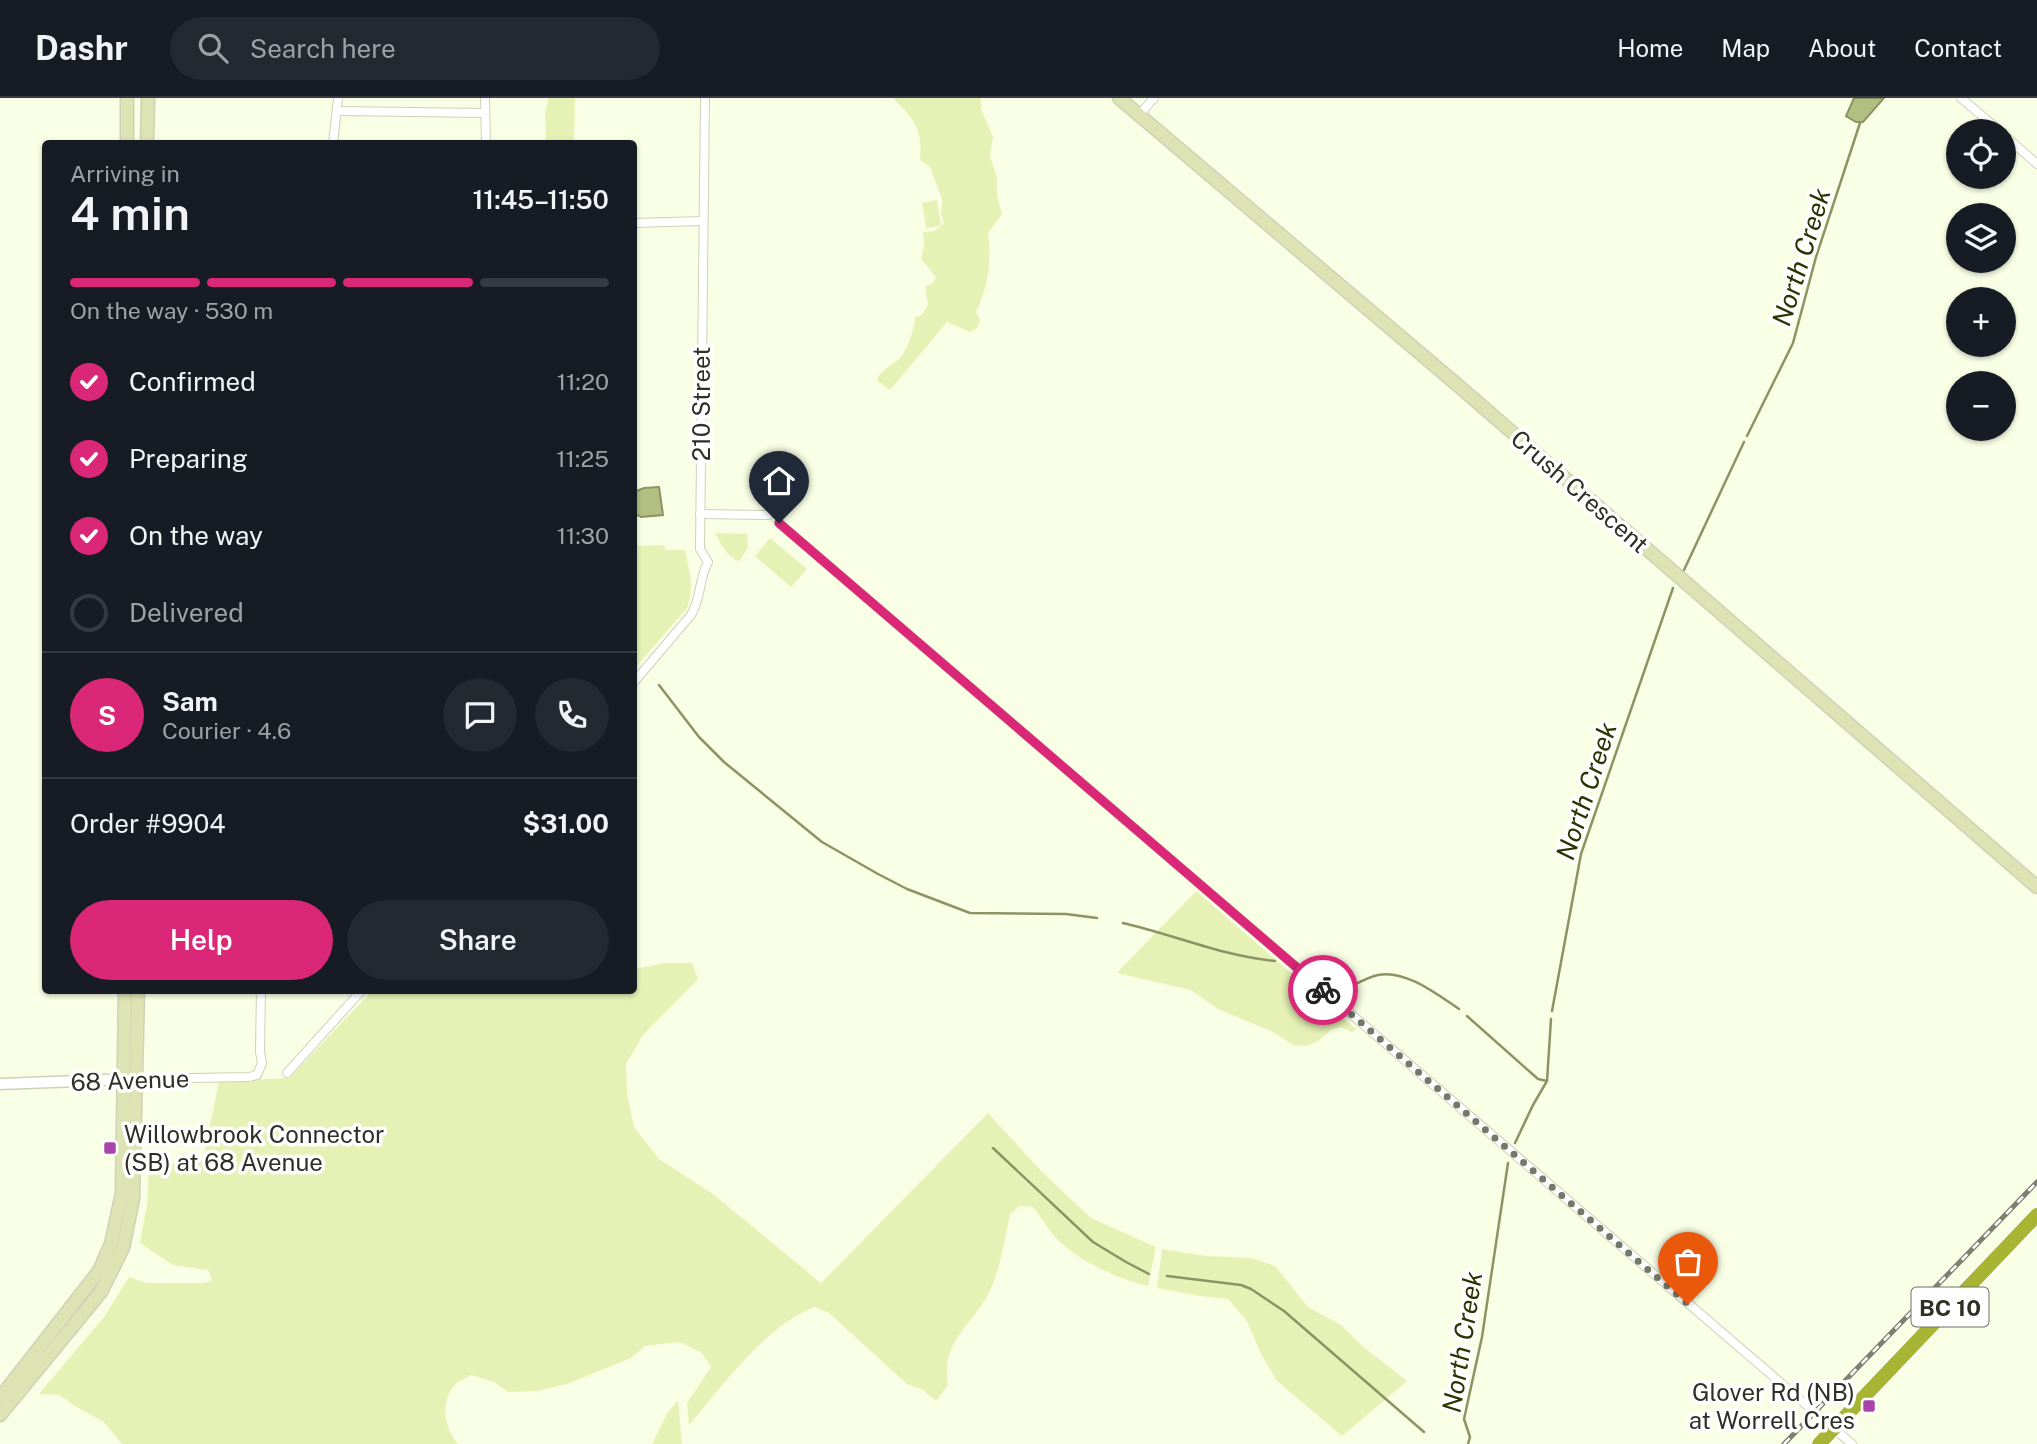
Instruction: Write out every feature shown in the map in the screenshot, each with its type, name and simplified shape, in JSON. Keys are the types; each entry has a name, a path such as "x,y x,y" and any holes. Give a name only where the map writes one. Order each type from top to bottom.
{"highway":[{"name":"BC 10","path":"1819,1444 2037,1215"}],"main road":[{"path":"127,98 127,140"},
{"path":"138,98 148,127"},
{"path":"147,140 148,98"},
{"name":"Crush Crescent","path":"1119,98 1461,388 2037,887"},
{"path":"0,1415 101,1292 118,1258 133,1199 125,994"},
{"path":"0,1398 99,1271 111,1244 122,1193 138,994"}],"street":[{"path":"334,140 338,98"},
{"path":"485,98 486,140"},
{"name":"210 Street","path":"637,678 682,626 697,603 700,578 708,562 700,549 705,98"},
{"path":"1139,115 1153,98"},
{"path":"1961,98 1986,119"},
{"path":"338,111 485,113"},
{"path":"2016,146 2037,164"},
{"path":"637,223 703,221"},
{"path":"700,514 769,515"},
{"path":"779,523 1852,1444"},
{"name":"68 Avenue","path":"0,1084 249,1077 259,1072 262,1063 261,994"},
{"path":"287,1073 358,994"}],"shaded area":[{"path":"549,98 575,98 574,140 546,140 545,112"},
{"path":"893,98 981,98 981,109 993,137 990,156 997,178 997,196 1002,214 988,233 988,274 976,312 980,320 977,328 970,332 947,322 890,390 877,380 904,351 915,317 922,315 928,304 925,287 933,283 936,277 921,259 923,232 934,231 941,226 926,228 922,203 937,200 941,225 944,224 941,214 942,199 930,167 920,160 920,140 916,125"},
{"path":"1854,98 1884,98 1863,122 1856,122 1846,116"},
{"path":"659,487 663,515 641,517 637,515 637,491"},
{"path":"715,533 747,534 748,547 740,561 729,554"},
{"path":"770,538 807,569 791,587 755,556"},
{"path":"664,545 666,550 685,550 691,593 687,608 637,666 637,546"},
{"path":"1196,891 1356,1029 1352,1032 1341,1027 1332,1029 1318,1041 1305,1046 1293,1045 1273,1032 1218,1009 1191,990 1117,973"},
{"path":"666,963 692,963 698,979 643,1035 626,1064 627,1094 634,1127 659,1159 713,1194 821,1283 988,1113 1042,1172 1091,1218 1156,1247 1148,1286 1113,1275 1079,1257 1056,1238 1033,1207 1020,1206 1010,1214 999,1265 988,1294 953,1346 947,1370 948,1385 936,1401 923,1390 907,1384 829,1313 815,1307 797,1316 762,1342 730,1375 689,1425 687,1403 711,1367 702,1353 679,1342 645,1346 631,1358 567,1384 537,1391 508,1392 494,1382 471,1375 454,1385 446,1401 447,1424 458,1444 122,1444 104,1422 60,1395 39,1394 104,1317 129,1277 147,1283 204,1283 212,1280 208,1270 173,1265 140,1243 147,1204 149,1166 203,1161 219,1081 289,1078 369,994 637,994 637,968"},
{"path":"1162,1249 1207,1256 1252,1258 1275,1266 1308,1307 1341,1325 1361,1345 1407,1381 1342,1436 1277,1381 1261,1354 1247,1321 1228,1299 1157,1288"},
{"path":"678,1400 682,1444 652,1444 668,1412"}],"waterway":[{"name":"North Creek","path":"1747,436 1793,343 1816,257 1860,123"},
{"name":"North Creek","path":"1684,570 1744,442"},
{"name":"North Creek","path":"1552,1011 1581,854 1673,588"},
{"path":"659,685 699,737 724,762 822,842 878,874 907,889 970,913 1066,914 1097,918"},
{"path":"1123,923 1217,950 1275,961"},
{"path":"1305,962 1341,991 1373,976 1388,974 1421,984 1459,1009"},
{"path":"1467,1016 1538,1079 1547,1081"},
{"name":"North Creek","path":"1515,1143 1547,1081 1551,1019"},
{"path":"993,1148 1093,1242 1149,1274"},
{"name":"North Creek","path":"1468,1444 1470,1437 1464,1419 1482,1337 1508,1163"},
{"path":"1167,1276 1241,1285 1251,1289 1284,1311 1424,1432"}],"railway":[{"path":"1784,1444 2037,1182"}],"way so far":[{"path":"1323,990 1688,1304"}],"place":[{"name":"Willowbrook Connector (SB) at 68 Avenue","path":"110,1148"},
{"name":"Glover Rd (NB) at Worrell Cres","path":"1869,1406"}],"route":[{"path":"779,523 1323,990"}]}
